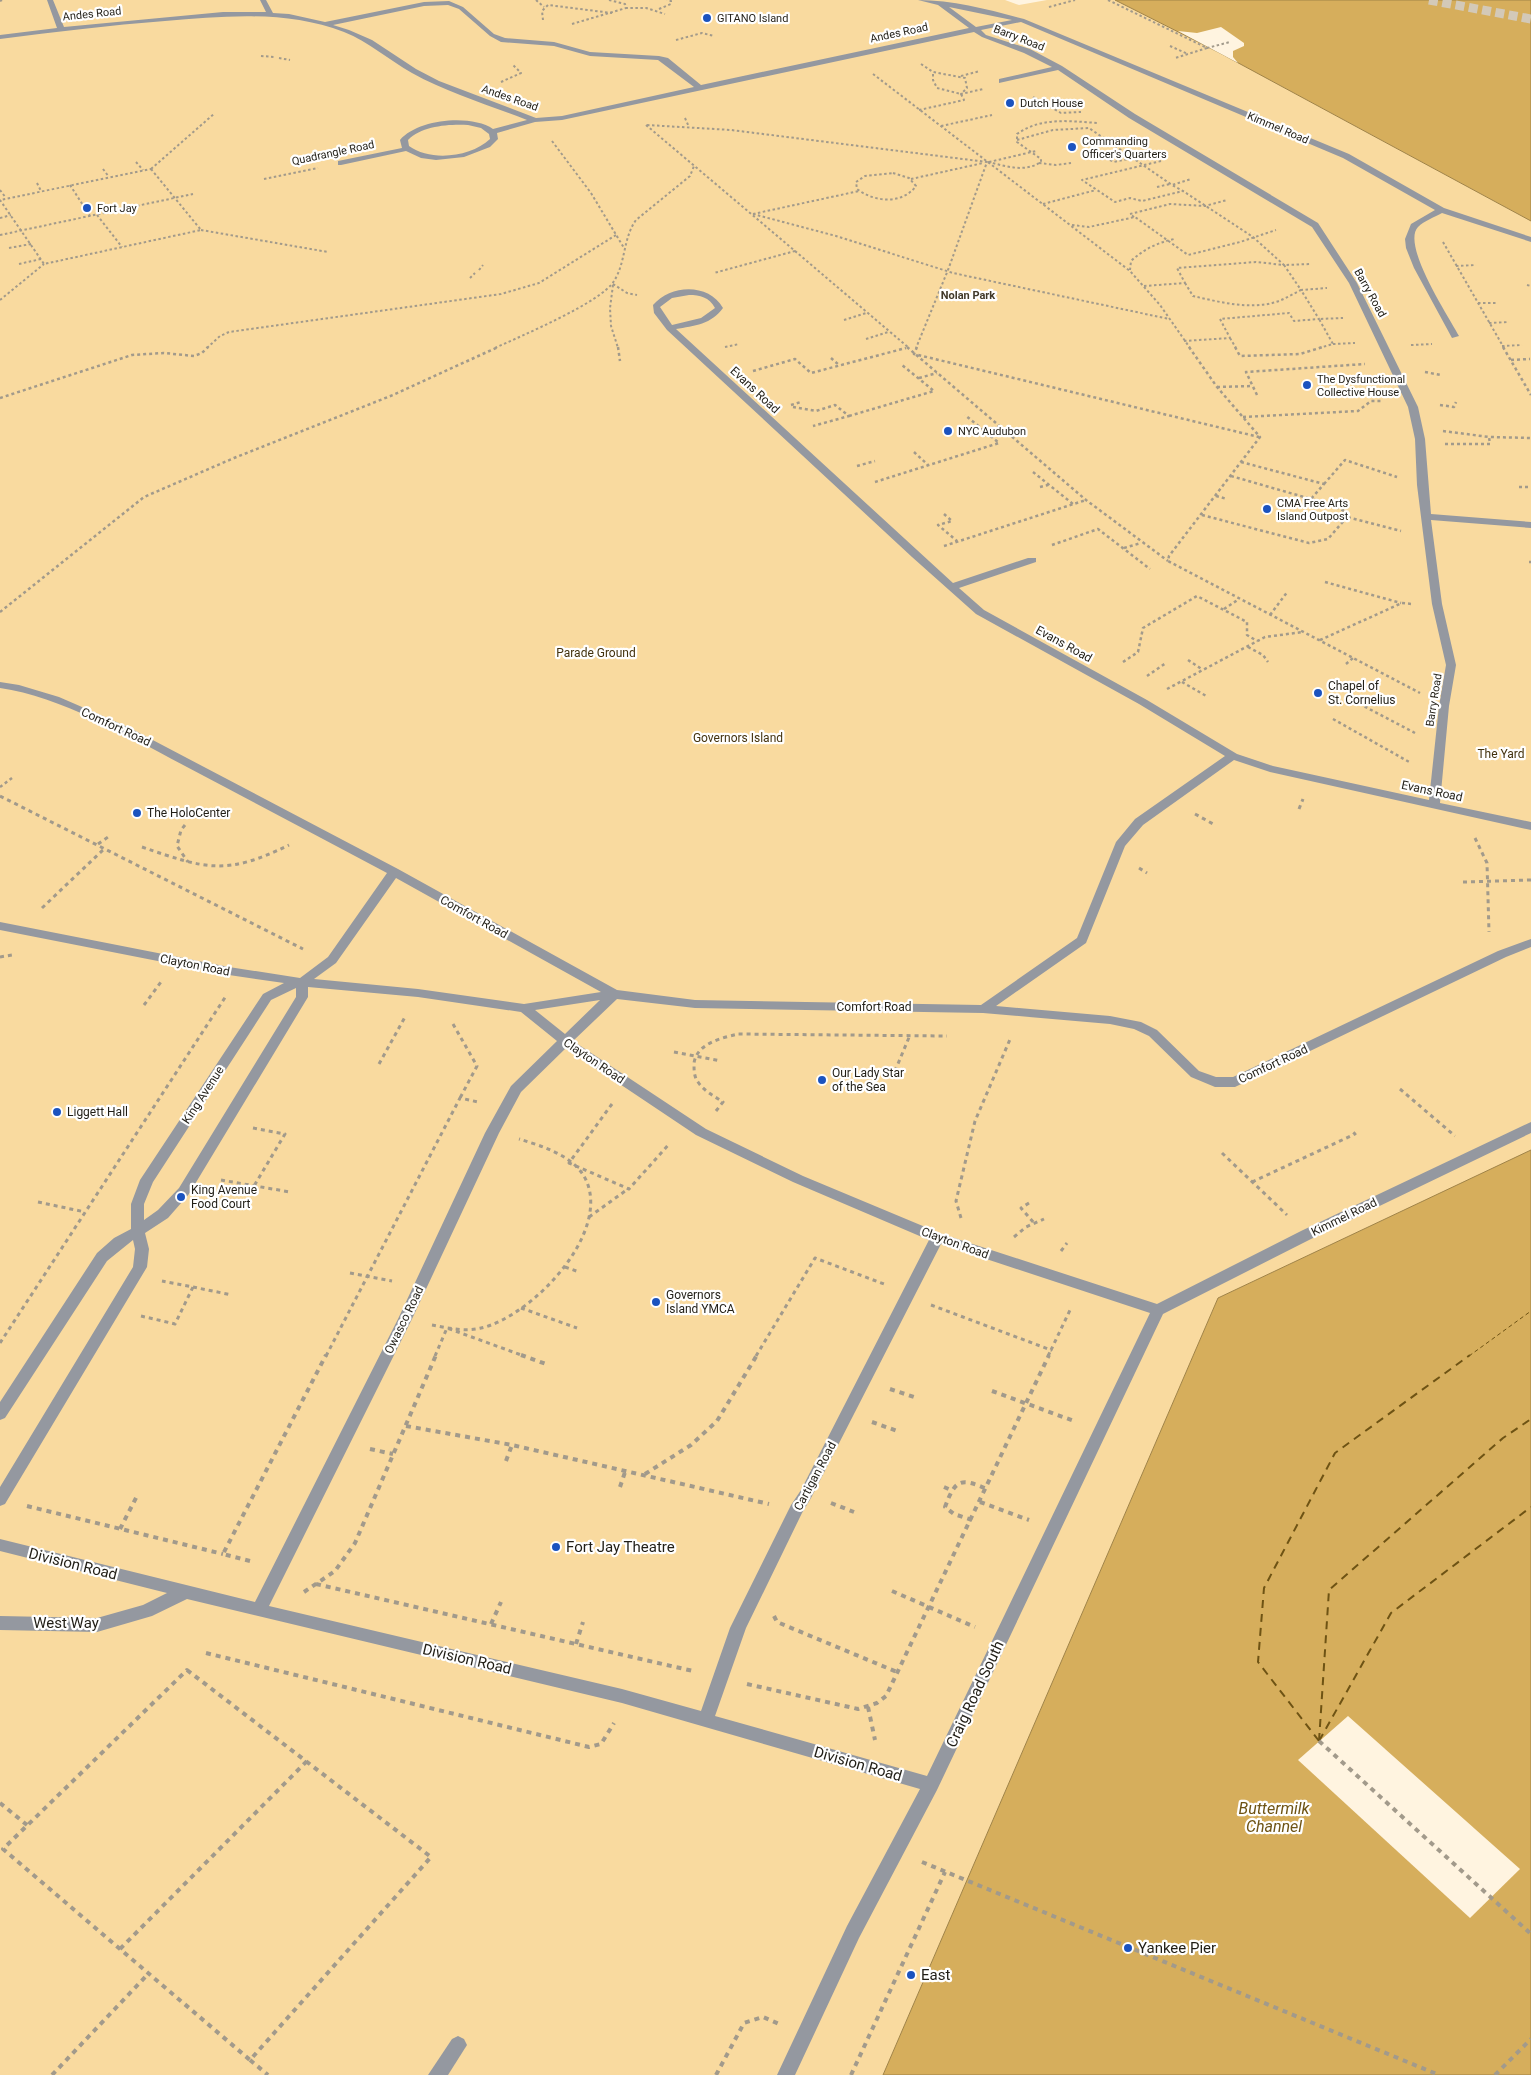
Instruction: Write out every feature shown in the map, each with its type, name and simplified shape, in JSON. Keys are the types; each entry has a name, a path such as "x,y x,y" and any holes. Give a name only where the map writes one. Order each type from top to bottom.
{"street":[{"path":"50,0 61,29"},
{"path":"263,0 271,15"},
{"name":"Kimmel Road","path":"927,0 1022,20 1346,156 1441,210 1531,240"},
{"path":"326,24 424,4 449,3 461,8 497,38 554,44 590,54 659,58 665,60 700,88"},
{"name":"Barry Road","path":"940,3 984,36 1027,51 1060,68 1132,116 1315,225 1355,287 1371,316 1410,400 1417,424 1422,485 1437,604 1451,664 1439,746 1434,805"},
{"name":"Andes Road","path":"0,37 61,29 223,14 290,16 347,31 436,82 535,120 562,118 1022,20"},
{"path":"1002,81 1060,68"},
{"path":"407,149 404,140 410,134 443,124 474,124 486,127 492,132 535,120"},
{"name":"Quadrangle Road","path":"341,163 407,149 424,156 455,156 488,146 494,140 492,132"},
{"path":"1441,210 1414,226 1409,239 1410,248 1418,268 1455,336"},
{"path":"670,328 716,314 719,308 717,302 710,297 695,293"},
{"name":"Evans Road","path":"695,293 677,294 659,301 656,307 658,313 670,328 915,555 980,612 1143,702 1233,756 1270,769 1531,826"},
{"path":"1426,517 1531,525"},
{"path":"952,588 1032,560"},
{"name":"Comfort Road","path":"0,686 15,687 55,700 121,728 394,872 614,994 695,1004 983,1009 1110,1020 1137,1025 1153,1033 1195,1074 1215,1082 1235,1082 1502,954 1531,943"},
{"path":"983,1009 1082,940 1120,845 1139,822 1233,756"},
{"name":"King Avenue","path":"0,1500 140,1267 142,1249 135,1210 147,1180 267,997 302,982 332,960 394,872"},
{"name":"Clayton Road","path":"0,926 229,971 302,982 439,996 524,1008 564,1042 702,1132 798,1179 937,1238 1082,1287 1158,1310"},
{"path":"0,1414 102,1257 119,1242 163,1214 176,1202 302,997 302,982"},
{"path":"524,1008 614,994"},
{"name":"Owasco Road","path":"260,1610 405,1319 492,1133 516,1088 614,994"},
{"name":"Kimmel Road","path":"1158,1310 1306,1235 1531,1127"},
{"name":"Cartigan Road","path":"706,1719 738,1628 796,1509 806,1494 937,1238"},
{"name":"Craig Road South","path":"786,2075 853,1932 931,1785 1158,1310"},
{"name":"Division Road","path":"0,1545 185,1592 622,1696 931,1785"},
{"name":"West Way","path":"0,1623 98,1625 146,1611 185,1592"},
{"path":"437,2075 458,2045"}],"path":[{"path":"536,0 545,7 612,13"},
{"path":"609,0 617,0 624,4 626,8"},
{"path":"569,25 626,8 663,8 671,4 671,1 668,0"},
{"path":"1108,0 1206,48"},
{"path":"543,26 542,11 545,7"},
{"path":"656,9 665,14"},
{"path":"684,36 702,33 714,36"},
{"path":"1193,53 1230,42"},
{"path":"1170,46 1189,54"},
{"path":"261,56 274,57"},
{"path":"849,56 1130,271 1169,319 1217,387 1260,437"},
{"path":"279,58 290,60"},
{"path":"922,60 923,66 933,72 961,76 984,70"},
{"path":"933,72 932,80 936,87 946,92 961,94 987,88"},
{"path":"1034,74 1034,76 1027,79 1013,83 1056,113 1070,115 1114,104"},
{"path":"961,76 965,78 968,85 961,94"},
{"path":"919,110 964,100 961,94"},
{"path":"620,105 643,121 645,125 753,214 1086,500 1141,542 1168,561 1444,706"},
{"path":"44,264 0,201 6,198 151,169 215,113"},
{"path":"940,126 992,115"},
{"path":"1016,140 1017,134 1022,130 1048,122 1099,123 1132,116"},
{"path":"685,118 689,127"},
{"path":"535,120 576,171 624,249"},
{"path":"645,125 731,130 987,162 1017,168 1028,168 1039,163 1056,166 1071,163"},
{"path":"1016,140 1053,130 1090,128 1144,166 1134,166 1082,180 1114,202 1130,198 1142,201 1183,191"},
{"path":"1016,140 1041,159 1039,163"},
{"path":"910,179 1036,151"},
{"path":"1110,160 1114,162 1132,158"},
{"path":"136,162 143,170"},
{"path":"914,354 948,270 987,162"},
{"name":"Quadrangle Road","path":"264,179 341,163"},
{"path":"620,362 617,341 611,326 610,308 613,284 620,268 630,228 636,220 680,186 690,176 694,166"},
{"path":"103,169 110,177"},
{"path":"151,169 201,230"},
{"path":"893,173 910,179 916,186 909,194 901,197 878,198 864,195 856,186 856,182 865,176 874,174 893,173"},
{"path":"36,183 42,191"},
{"path":"1157,187 1172,184 1253,237 1284,265 1301,290 1319,319 1334,344 1300,354 1240,356 1220,319 1289,313 1294,321 1319,319 1371,316"},
{"path":"70,185 90,216"},
{"path":"0,190 6,198"},
{"path":"1043,204 1097,190"},
{"path":"753,214 859,191"},
{"path":"1253,237 1188,255 1130,214 1170,204 1205,206 1258,191"},
{"path":"0,235 193,194"},
{"path":"97,214 122,247"},
{"path":"753,214 836,236 948,270 1169,319"},
{"path":"0,218 11,216"},
{"path":"1071,225 1089,227 1134,217"},
{"path":"0,300 44,264 201,230 328,252"},
{"path":"0,398 132,355 149,353 194,356 202,353 220,336 229,332 501,294 527,288 540,283 616,236"},
{"path":"1130,271 1131,261 1138,253 1156,243 1174,239"},
{"path":"1443,242 1531,395"},
{"path":"9,248 30,244"},
{"path":"695,293 703,280 712,274 795,251"},
{"path":"19,264 41,259"},
{"path":"1339,262 1284,265 1256,262 1177,268 1193,296 1234,305 1274,303 1301,290 1355,287"},
{"path":"479,270 483,265"},
{"path":"1456,266 1476,265"},
{"path":"470,278 475,273"},
{"path":"1143,286 1185,283"},
{"path":"0,612 144,497 225,462 376,403 482,356 582,307 599,297 613,284"},
{"path":"1526,285 1531,286"},
{"path":"1478,303 1498,303"},
{"path":"844,320 866,313"},
{"path":"1489,323 1509,322"},
{"path":"866,338 889,332"},
{"path":"1184,341 1230,338"},
{"path":"1406,345 1427,344"},
{"path":"1502,346 1522,346"},
{"path":"726,380 795,359 811,373 907,347"},
{"path":"914,354 1260,437"},
{"path":"831,358 840,365"},
{"path":"1511,360 1530,359"},
{"path":"1257,394 1246,372 1393,363"},
{"path":"785,434 934,390 902,365"},
{"path":"1417,371 1441,375"},
{"path":"918,378 937,373"},
{"path":"1525,384 1531,384"},
{"path":"1217,387 1253,386"},
{"path":"1243,418 1358,411 1371,401 1410,400"},
{"path":"1439,405 1454,407 1456,402"},
{"path":"791,405 795,408 816,411 835,405 849,416"},
{"path":"846,491 1000,443 965,415"},
{"path":"1417,424 1464,434 1531,438"},
{"path":"985,431 1000,426"},
{"path":"1168,561 1169,556 1260,437"},
{"path":"1420,444 1490,444 1490,437"},
{"path":"914,452 928,465"},
{"path":"1311,499 1345,460 1422,485"},
{"path":"1241,462 1324,484"},
{"path":"1033,472 1073,504"},
{"path":"1231,476 1341,509 1348,514 1347,517"},
{"path":"1040,488 1049,485"},
{"path":"1519,487 1531,487"},
{"path":"1216,496 1227,498"},
{"path":"915,555 1086,500"},
{"path":"944,514 952,521 938,524 958,542"},
{"path":"1202,515 1312,544 1323,543 1332,538 1347,517"},
{"path":"1347,517 1430,540"},
{"path":"1123,549 1141,542"},
{"path":"1326,582 1402,604 1437,604"},
{"path":"1270,615 1288,591"},
{"path":"1099,678 1138,652 1143,628 1197,596 1247,622 1247,635 1257,641"},
{"path":"1223,610 1240,599"},
{"path":"1320,640 1402,604"},
{"path":"1143,702 1265,637 1304,632"},
{"path":"1248,647 1263,655 1268,662"},
{"path":"1346,664 1353,658"},
{"path":"1188,660 1203,670"},
{"path":"1181,682 1208,697"},
{"path":"1354,701 1439,746"},
{"path":"1333,719 1437,777"},
{"path":"0,787 12,778"},
{"path":"0,796 296,946 332,960"},
{"path":"1469,812 1466,823 1484,854 1487,864 1489,938 1492,945 1502,954"},
{"path":"185,825 181,830 178,846 188,862"},
{"path":"142,847 188,862 218,869 243,864 288,846 312,829"},
{"path":"98,844 108,836"},
{"path":"20,931 105,848"},
{"path":"1463,882 1489,883 1531,880"},
{"path":"0,1343 229,991"},
{"path":"379,1064 418,994"},
{"path":"223,1554 477,1066 439,996"},
{"path":"895,1071 910,1035 926,1007"},
{"path":"974,1250 956,1202 976,1121 1014,1029 1016,1012"},
{"path":"702,1132 722,1102 700,1086 695,1076 694,1062 706,1044 738,1034 910,1035 928,1037 956,1035"},
{"path":"674,1052 721,1061"},
{"path":"569,1163 626,1083"},
{"path":"1400,1089 1475,1154"},
{"path":"460,1098 506,1108"},
{"path":"589,1217 629,1189 689,1123"},
{"path":"225,1124 285,1134 254,1186"},
{"path":"1252,1182 1355,1134 1352,1131"},
{"path":"405,1319 447,1328 470,1330 488,1327 520,1307 566,1267 580,1244 589,1217 590,1193 586,1180 569,1163 552,1151 534,1143 492,1133"},
{"path":"1222,1153 1306,1235"},
{"path":"569,1163 629,1189"},
{"path":"194,1175 290,1192"},
{"path":"38,1202 85,1212"},
{"path":"1029,1202 1021,1208 1034,1223"},
{"path":"645,1475 691,1445 717,1421 815,1258 935,1307 1051,1350"},
{"path":"566,1267 579,1272"},
{"path":"350,1273 420,1286"},
{"path":"134,1275 232,1295"},
{"path":"113,1311 175,1324 194,1287"},
{"path":"316,1584 720,1677 777,1692 858,1709 877,1703 886,1696 987,1489 1082,1287"},
{"path":"520,1307 577,1328"},
{"path":"931,1315 935,1307"},
{"path":"447,1328 546,1364"},
{"path":"260,1610 301,1593 335,1571 355,1543 447,1328"},
{"path":"886,1397 895,1381"},
{"path":"992,1390 1058,1415"},
{"path":"867,1430 876,1414"},
{"path":"406,1426 512,1445 796,1509"},
{"path":"506,1461 512,1445"},
{"path":"620,1487 625,1472"},
{"path":"972,1520 954,1514 945,1507 957,1483 966,1479 987,1489"},
{"path":"944,1487 953,1491"},
{"path":"120,1529 138,1494"},
{"path":"825,1511 834,1495"},
{"path":"980,1502 1011,1513"},
{"path":"20,1504 250,1561"},
{"path":"892,1591 961,1621"},
{"path":"491,1624 501,1602"},
{"path":"774,1611 778,1622 897,1672"},
{"path":"576,1644 583,1622"},
{"path":"206,1653 589,1746 601,1744 607,1736 614,1724 622,1696"},
{"path":"250,2060 431,1856 187,1670 2,1850 149,1973 250,2060 268,2075"},
{"path":"1319,1741 1531,1934"},
{"path":"120,1949 307,1761"},
{"path":"0,1803 27,1825"},
{"path":"897,1850 945,1872 1439,2075"},
{"path":"851,2075 945,1872"},
{"path":"52,2075 149,1973"},
{"path":"716,2075 744,2022 763,2017 805,2036"},
{"path":"1495,2075 1531,2039"}],"green space":[{"name":"Governors Island","path":"0,0 1005,0 1019,5 1047,0 1115,0 1218,52 1531,221 1531,1150 1218,1298 883,2075 0,2075"}],"water":[{"path":"1115,0 1531,0 1531,221 1218,52"},
{"name":"Buttermilk Channel","path":"1531,1150 1531,2075 883,2075 1218,1298"}],"pier":[{"path":"1221,27 1244,43 1244,46 1233,51 1233,57 1238,63 1178,31 1197,33"},
{"path":"1348,1716 1520,1869 1470,1918 1298,1760"}],"ferry route":[{"path":"1469,1356 1531,1311"},
{"path":"1319,1741 1258,1662 1264,1588 1335,1453 1470,1355"},
{"path":"1319,1741 1329,1590 1503,1438 1531,1419"},
{"path":"1319,1741 1391,1613 1531,1507"}],"tunnel":[{"path":"1429,0 1531,19"}],"place":[{"name":"GITANO Island","path":"707,18"},
{"name":"Dutch House","path":"1010,103"},
{"name":"Commanding Officer's Quarters","path":"1072,147"},
{"name":"Fort Jay","path":"87,208"},
{"name":"The Dysfunctional Collective House","path":"1307,385"},
{"name":"NYC Audubon","path":"948,431"},
{"name":"CMA Free Arts Island Outpost","path":"1267,509"},
{"name":"Chapel of St. Cornelius","path":"1318,693"},
{"name":"The HoloCenter","path":"137,813"},
{"name":"Our Lady Star of the Sea","path":"822,1080"},
{"name":"Liggett Hall","path":"57,1112"},
{"name":"King Avenue Food Court","path":"181,1197"},
{"name":"Governors Island YMCA","path":"656,1302"},
{"name":"Fort Jay Theatre","path":"556,1547"},
{"name":"Yankee Pier","path":"1128,1948"},
{"name":"East","path":"911,1975"}],"district":[{"name":"Nolan Park","path":"968,295"}],"park label":[{"name":"Parade Ground","path":"596,653"},
{"name":"The Yard","path":"1501,754"}]}
